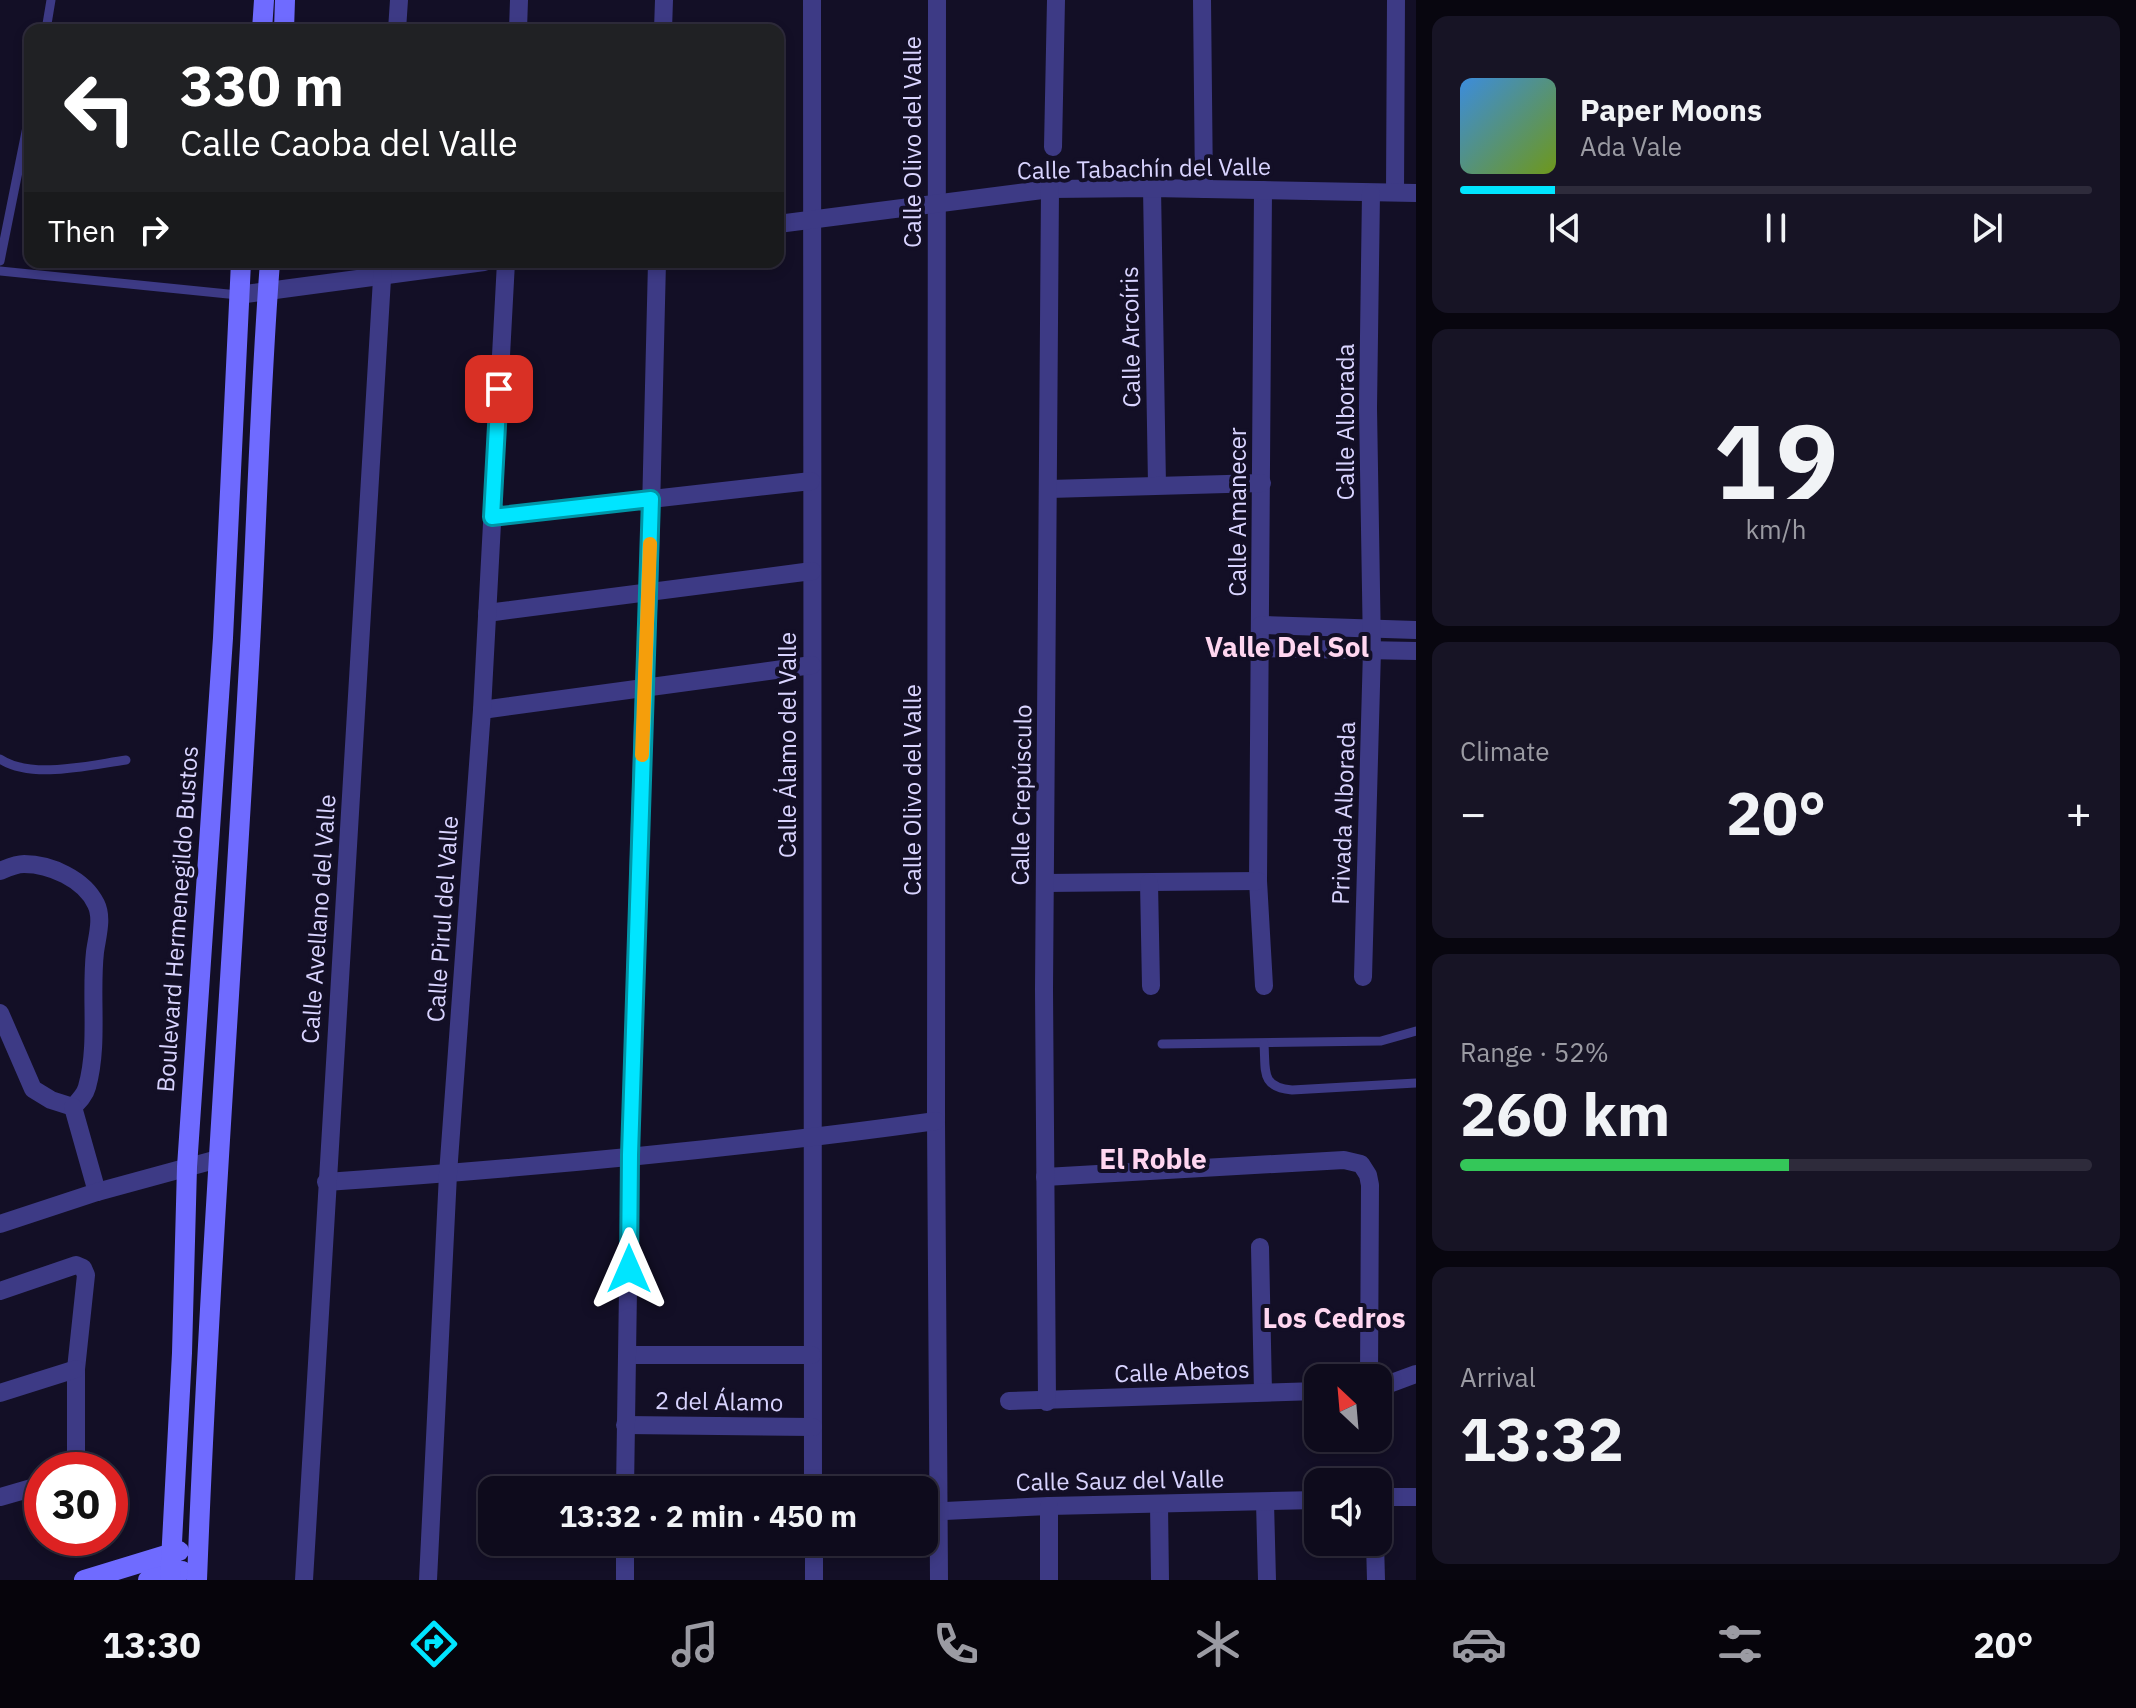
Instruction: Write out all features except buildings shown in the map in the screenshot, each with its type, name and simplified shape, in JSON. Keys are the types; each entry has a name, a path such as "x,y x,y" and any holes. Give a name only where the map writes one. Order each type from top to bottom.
{"street":[{"path":"262,24 264,0"},
{"path":"284,24 285,0"},
{"path":"397,24 399,0"},
{"path":"518,24 519,0"},
{"path":"663,24 664,0"},
{"name":"Calle Álamo del Valle","path":"812,0 813,1476"},
{"name":"Calle Olivo del Valle","path":"931,1476 936,1121 937,0"},
{"path":"1053,147 1056,0"},
{"path":"1202,0 1204,189"},
{"path":"1395,192 1396,0"},
{"name":"Calle Arcoíris","path":"1152,188 1157,485"},
{"name":"Calle Tabachín del Valle","path":"784,223 1050,189 1416,193"},
{"name":"Calle Crepúsculo","path":"1047,1402 1045,883 1050,189"},
{"name":"Calle Amanecer","path":"1263,190 1258,881 1264,986"},
{"name":"Calle Alborada","path":"1371,193 1368,408 1372,650"},
{"name":"Boulevard Hermenegildo Bustos","path":"170,1569 182,1353 187,1167 223,638 240,268"},
{"path":"84,1580 170,1569 197,1573 270,268"},
{"name":"Calle Pirul del Valle","path":"428,1580 448,1174 482,710 506,268"},
{"path":"625,1476 630,1155 657,268"},
{"path":"238,295 268,293 382,269"},
{"name":"Calle Avellano del Valle","path":"304,1580 382,269"},
{"path":"492,517 811,481"},
{"path":"1049,489 1262,483"},
{"path":"487,613 812,571"},
{"path":"1261,625 1416,630"},
{"path":"1261,648 1416,651"},
{"name":"Privada Alborada","path":"1363,977 1372,650"},
{"path":"482,710 812,665"},
{"path":"0,871 23,864 69,875 86,889 97,905 99,919 92,976 92,1053 87,1090 73,1107"},
{"path":"1045,883 1258,881"},
{"path":"1149,883 1151,986"},
{"path":"0,1013 33,1089 51,1100 73,1107"},
{"path":"73,1107 97,1192"},
{"path":"326,1182 448,1174 936,1121"},
{"path":"0,1224 97,1192 218,1159"},
{"path":"1045,1177 1344,1160 1361,1164 1370,1185 1369,1364"},
{"path":"1260,1247 1263,1392"},
{"path":"0,1291 76,1265 83,1268 86,1275 76,1369 76,1452"},
{"path":"629,1355 812,1355"},
{"path":"0,1393 76,1369"},
{"path":"1392,1383 1416,1374"},
{"name":"Calle Abetos","path":"1009,1401 1304,1391"},
{"name":"2 del Álamo","path":"625,1425 813,1427"},
{"path":"0,1497 24,1490"},
{"path":"1392,1497 1416,1497"},
{"name":"Calle Sauz del Valle","path":"938,1512 1304,1501"},
{"path":"1265,1502 1267,1580"},
{"path":"1159,1504 1160,1580"},
{"path":"1049,1506 1049,1580"},
{"path":"148,1580 170,1569 198,1545"},
{"path":"625,1556 625,1580"},
{"path":"814,1556 814,1580"},
{"name":"Calle Olivo del Valle","path":"936,1556 939,1580"},
{"path":"1375,1556 1376,1580"}],"lane":[{"path":"47,24 51,0"},
{"path":"0,261 24,142"},
{"path":"0,271 238,295"},
{"path":"0,759 45,771 126,760"},
{"path":"1162,1044 1381,1041 1416,1031"},
{"path":"1264,1044 1266,1075 1276,1088 1416,1083"}],"slow traffic":[{"path":"642,755 650,544"}],"district":[{"name":"Valle Del Sol","path":"1287,647"},
{"name":"El Roble","path":"1153,1159"},
{"name":"Los Cedros","path":"1334,1318"}],"route":[{"path":"499,389 492,517 651,499 629,1269"}]}
